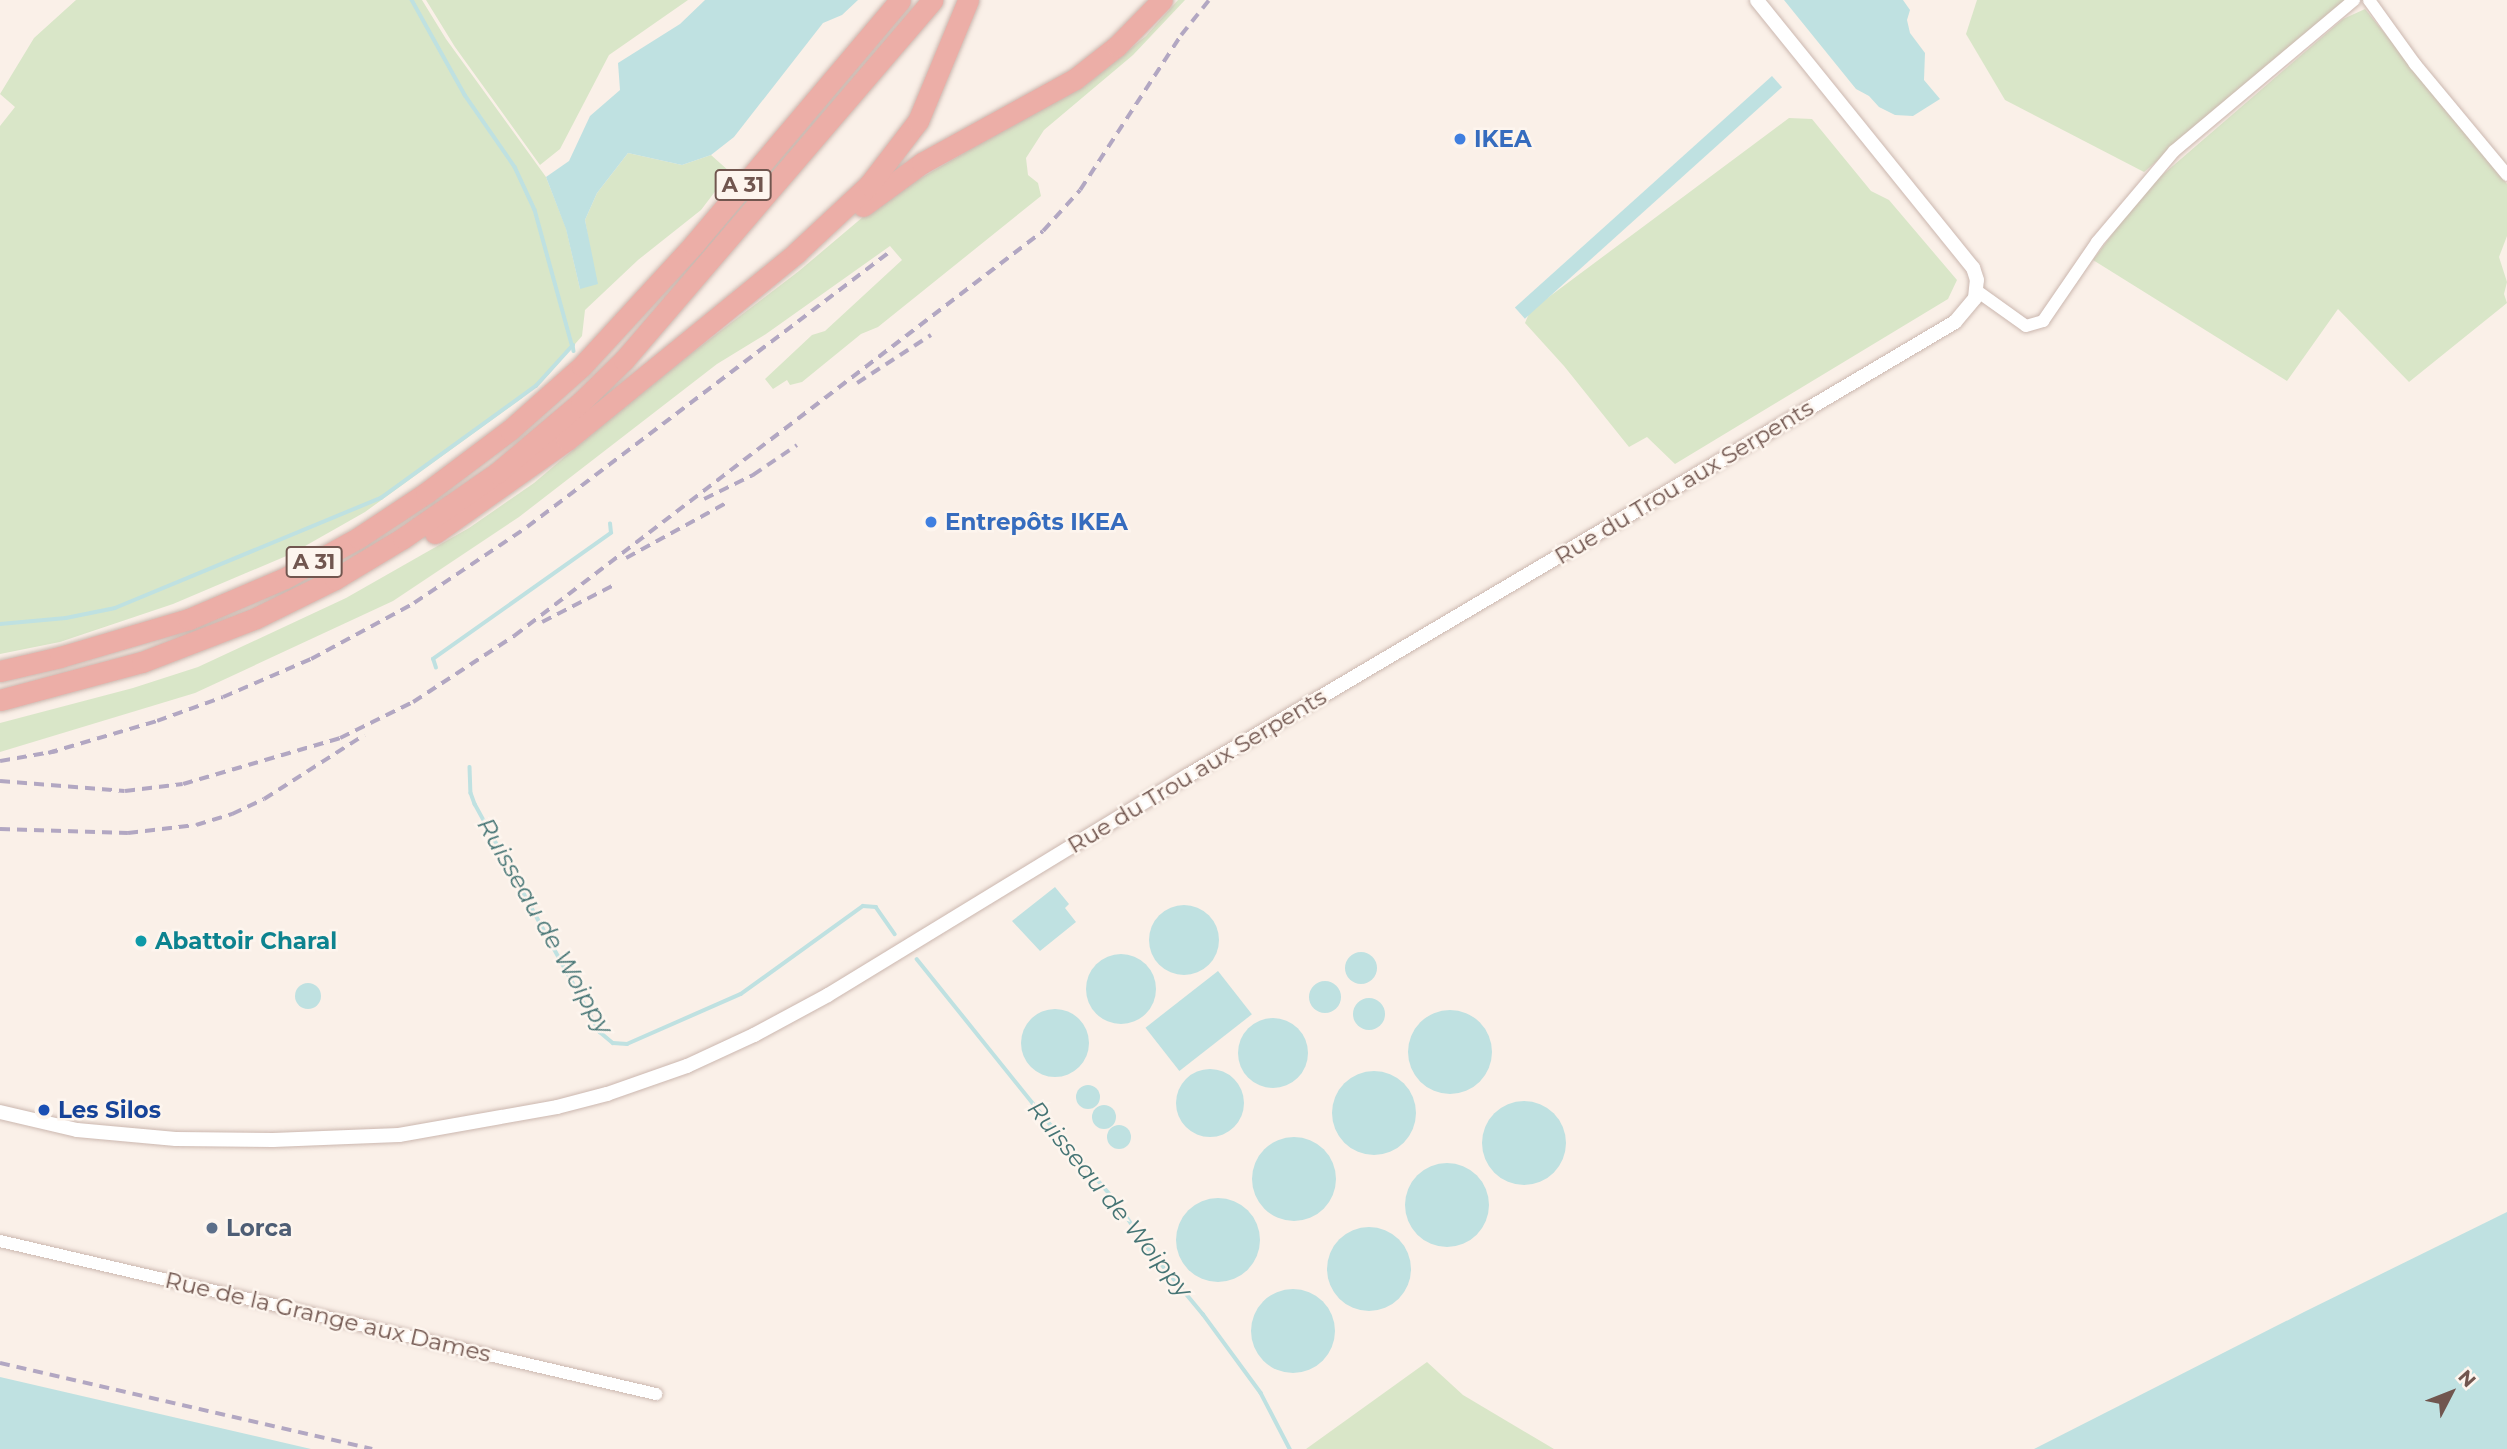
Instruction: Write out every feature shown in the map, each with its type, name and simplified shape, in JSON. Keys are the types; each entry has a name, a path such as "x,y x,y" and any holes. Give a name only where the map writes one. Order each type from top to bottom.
{"highway":[{"name":"A 31","path":"0,671 60,657 189,619 285,578 358,538 426,493 510,430 610,338 694,244 900,0"},
{"name":"A 31","path":"0,700 142,662 256,618 335,579 455,503 524,452 581,402 670,310 933,0"},
{"path":"335,579 369,569 474,509 568,440 796,253 869,185 911,132 930,96 968,0"},
{"path":"796,253 922,163 1075,79 1117,46 1162,0"}],"street":[{"path":"1757,0 1965,257 1973,268 1977,291 2026,326 2043,321 2097,242 2174,151 2354,0"},
{"path":"2369,0 2415,64 2507,175"},
{"name":"Rue du Trou aux Serpents","path":"0,1112 77,1130 176,1139 273,1140 398,1135 557,1108 687,1066 754,1035 828,995 1168,788 1955,321 1971,305 1977,291"},
{"name":"Rue de la Grange aux Dames","path":"0,1241 656,1394"}],"green space":[{"path":"76,0 422,0 446,39 546,177 566,228 580,289 590,249 585,220 597,193 628,153 682,165 711,155 730,172 701,210 638,260 585,310 582,336 549,374 522,398 365,512 291,554 173,604 60,642 0,654 0,126 15,107 0,94 34,38"},
{"path":"426,0 688,0 609,55 560,149 540,165 455,47"},
{"path":"1178,0 1185,0 1133,55 1044,130 1026,158 1028,175 1038,183 1041,196 878,327 861,334 802,382 790,385 787,380 773,389 765,379 812,335 825,331 902,260 890,246 766,334 717,364 519,517 393,601 195,693 0,752 0,723 133,688 198,667 346,598 469,528 534,483 647,387 799,271 870,211 912,183 1094,78 1146,36"},
{"path":"1977,0 2346,0 2144,172 2005,100 1966,34"},
{"path":"2365,9 2507,184 2507,236 2499,257 2507,282 2504,294 2507,303 2409,382 2338,309 2287,381 2093,260 2145,190 2343,19"},
{"path":"1789,118 1812,119 1871,191 1889,200 1957,280 1948,299 1675,464 1647,437 1629,447 1564,366 1525,323 1530,311"},
{"path":"1427,1362 1463,1395 1554,1449 1306,1449"}],"water":[{"path":"705,0 858,0 842,15 823,23 734,137 711,155 682,165 628,153 597,193 585,220 598,284 580,289 566,229 546,177 569,161 590,116 620,90 618,63 680,24"},
{"path":"1784,0 1903,0 1910,10 1907,20 1910,33 1925,53 1924,80 1940,99 1913,116 1895,115 1879,107 1869,96 1856,89"},
{"path":"1772,76 1782,87 1525,319 1515,308"},
{"path":"1055,887 1069,904 1065,908 1076,922 1040,951 1012,921"},
{"path":"1184,905 1209,915 1219,940 1209,965 1184,975 1159,965 1149,940 1159,915"},
{"path":"1361,952 1373,956 1377,968 1373,980 1361,984 1349,980 1345,968 1349,956"},
{"path":"1121,954 1146,964 1156,989 1146,1014 1121,1024 1096,1014 1086,989 1096,964"},
{"path":"1218,971 1252,1014 1179,1071 1146,1028"},
{"path":"1325,981 1337,985 1341,997 1337,1009 1325,1013 1313,1009 1309,997 1313,985"},
{"path":"308,983 317,987 321,996 317,1005 308,1009 299,1005 295,996 299,987"},
{"path":"1369,998 1381,1002 1385,1014 1381,1026 1369,1030 1357,1026 1353,1014 1357,1002"},
{"path":"1062,1009 1083,1024 1089,1036 1087,1056 1079,1067 1062,1077 1048,1077 1031,1067 1023,1056 1021,1036 1031,1019 1042,1011"},
{"path":"1450,1010 1466,1013 1480,1022 1489,1036 1492,1052 1489,1068 1480,1082 1466,1091 1450,1094 1434,1091 1420,1082 1411,1068 1408,1052 1411,1036 1420,1022 1434,1013"},
{"path":"1273,1018 1298,1028 1308,1053 1298,1078 1273,1088 1248,1078 1238,1053 1248,1028"},
{"path":"1217,1069 1238,1084 1244,1096 1242,1116 1234,1127 1217,1137 1203,1137 1186,1127 1178,1116 1176,1096 1186,1079 1197,1071"},
{"path":"1374,1071 1390,1074 1404,1083 1413,1097 1416,1113 1413,1129 1404,1143 1390,1152 1374,1155 1358,1152 1344,1143 1335,1129 1332,1113 1335,1097 1344,1083 1358,1074"},
{"path":"1088,1085 1096,1089 1100,1097 1096,1105 1088,1109 1080,1105 1076,1097 1080,1089"},
{"path":"1524,1101 1540,1104 1554,1113 1563,1127 1566,1143 1563,1159 1554,1173 1540,1182 1524,1185 1508,1182 1494,1173 1485,1159 1482,1143 1485,1127 1494,1113 1508,1104"},
{"path":"1104,1105 1112,1109 1116,1117 1112,1125 1104,1129 1096,1125 1092,1117 1096,1109"},
{"path":"1119,1125 1127,1129 1131,1137 1127,1145 1119,1149 1111,1145 1107,1137 1111,1129"},
{"path":"1294,1137 1310,1140 1324,1149 1333,1163 1336,1179 1333,1195 1324,1209 1310,1218 1294,1221 1278,1218 1264,1209 1255,1195 1252,1179 1255,1163 1264,1149 1278,1140"},
{"path":"1447,1163 1463,1166 1477,1175 1486,1189 1489,1205 1486,1221 1477,1235 1463,1244 1447,1247 1431,1244 1417,1235 1408,1221 1405,1205 1408,1189 1417,1175 1431,1166"},
{"path":"1218,1198 1234,1201 1248,1210 1257,1224 1260,1240 1257,1256 1248,1270 1234,1279 1218,1282 1202,1279 1188,1270 1179,1256 1176,1240 1179,1224 1188,1210 1202,1201"},
{"path":"2507,1212 2507,1449 2034,1449 2304,1312"},
{"path":"1369,1227 1385,1230 1399,1239 1408,1253 1411,1269 1408,1285 1399,1299 1385,1308 1369,1311 1353,1308 1339,1299 1330,1285 1327,1269 1330,1253 1339,1239 1353,1230"},
{"path":"1293,1289 1309,1292 1323,1301 1332,1315 1335,1331 1332,1347 1323,1361 1309,1370 1293,1373 1277,1370 1263,1361 1254,1347 1251,1331 1254,1315 1263,1301 1277,1292"},
{"path":"0,1377 311,1449 0,1449"}],"waterway":[{"name":"Ruisseau de Woippy","path":"412,0 465,95 515,167 535,210 572,344"},
{"path":"0,624 66,618 115,608 381,498 536,386 573,345 574,351"},
{"name":"Ruisseau de Woippy","path":"436,668 433,659 611,533 610,524"},
{"name":"Ruisseau de Woippy","path":"470,767 471,793 475,804 600,1032 613,1043 627,1044 741,994 863,906 876,907 895,934"},
{"name":"Ruisseau de Woippy","path":"917,959 1044,1117 1115,1200 1149,1249 1203,1314 1261,1393 1290,1449"}],"railway":[{"path":"0,781 125,791 183,784 340,738 413,702 514,636 1043,231 1080,190 1181,35 1209,0"},
{"path":"48,753 157,721 223,697 311,659 414,603 527,527 888,253"},
{"path":"857,383 931,335"},
{"path":"704,499 753,475 797,445"},
{"path":"626,558 726,503"},
{"path":"542,622 616,584"},
{"path":"0,829 128,833 196,825 232,814 264,799 364,735"},
{"path":"0,761 57,751"},
{"path":"0,1363 372,1449"}],"place":[{"name":"IKEA","path":"1460,139"},
{"name":"Entrepôts IKEA","path":"931,522"},
{"name":"Abattoir Charal","path":"141,941"},
{"name":"Les Silos","path":"44,1110"},
{"name":"Lorca","path":"212,1228"}]}
